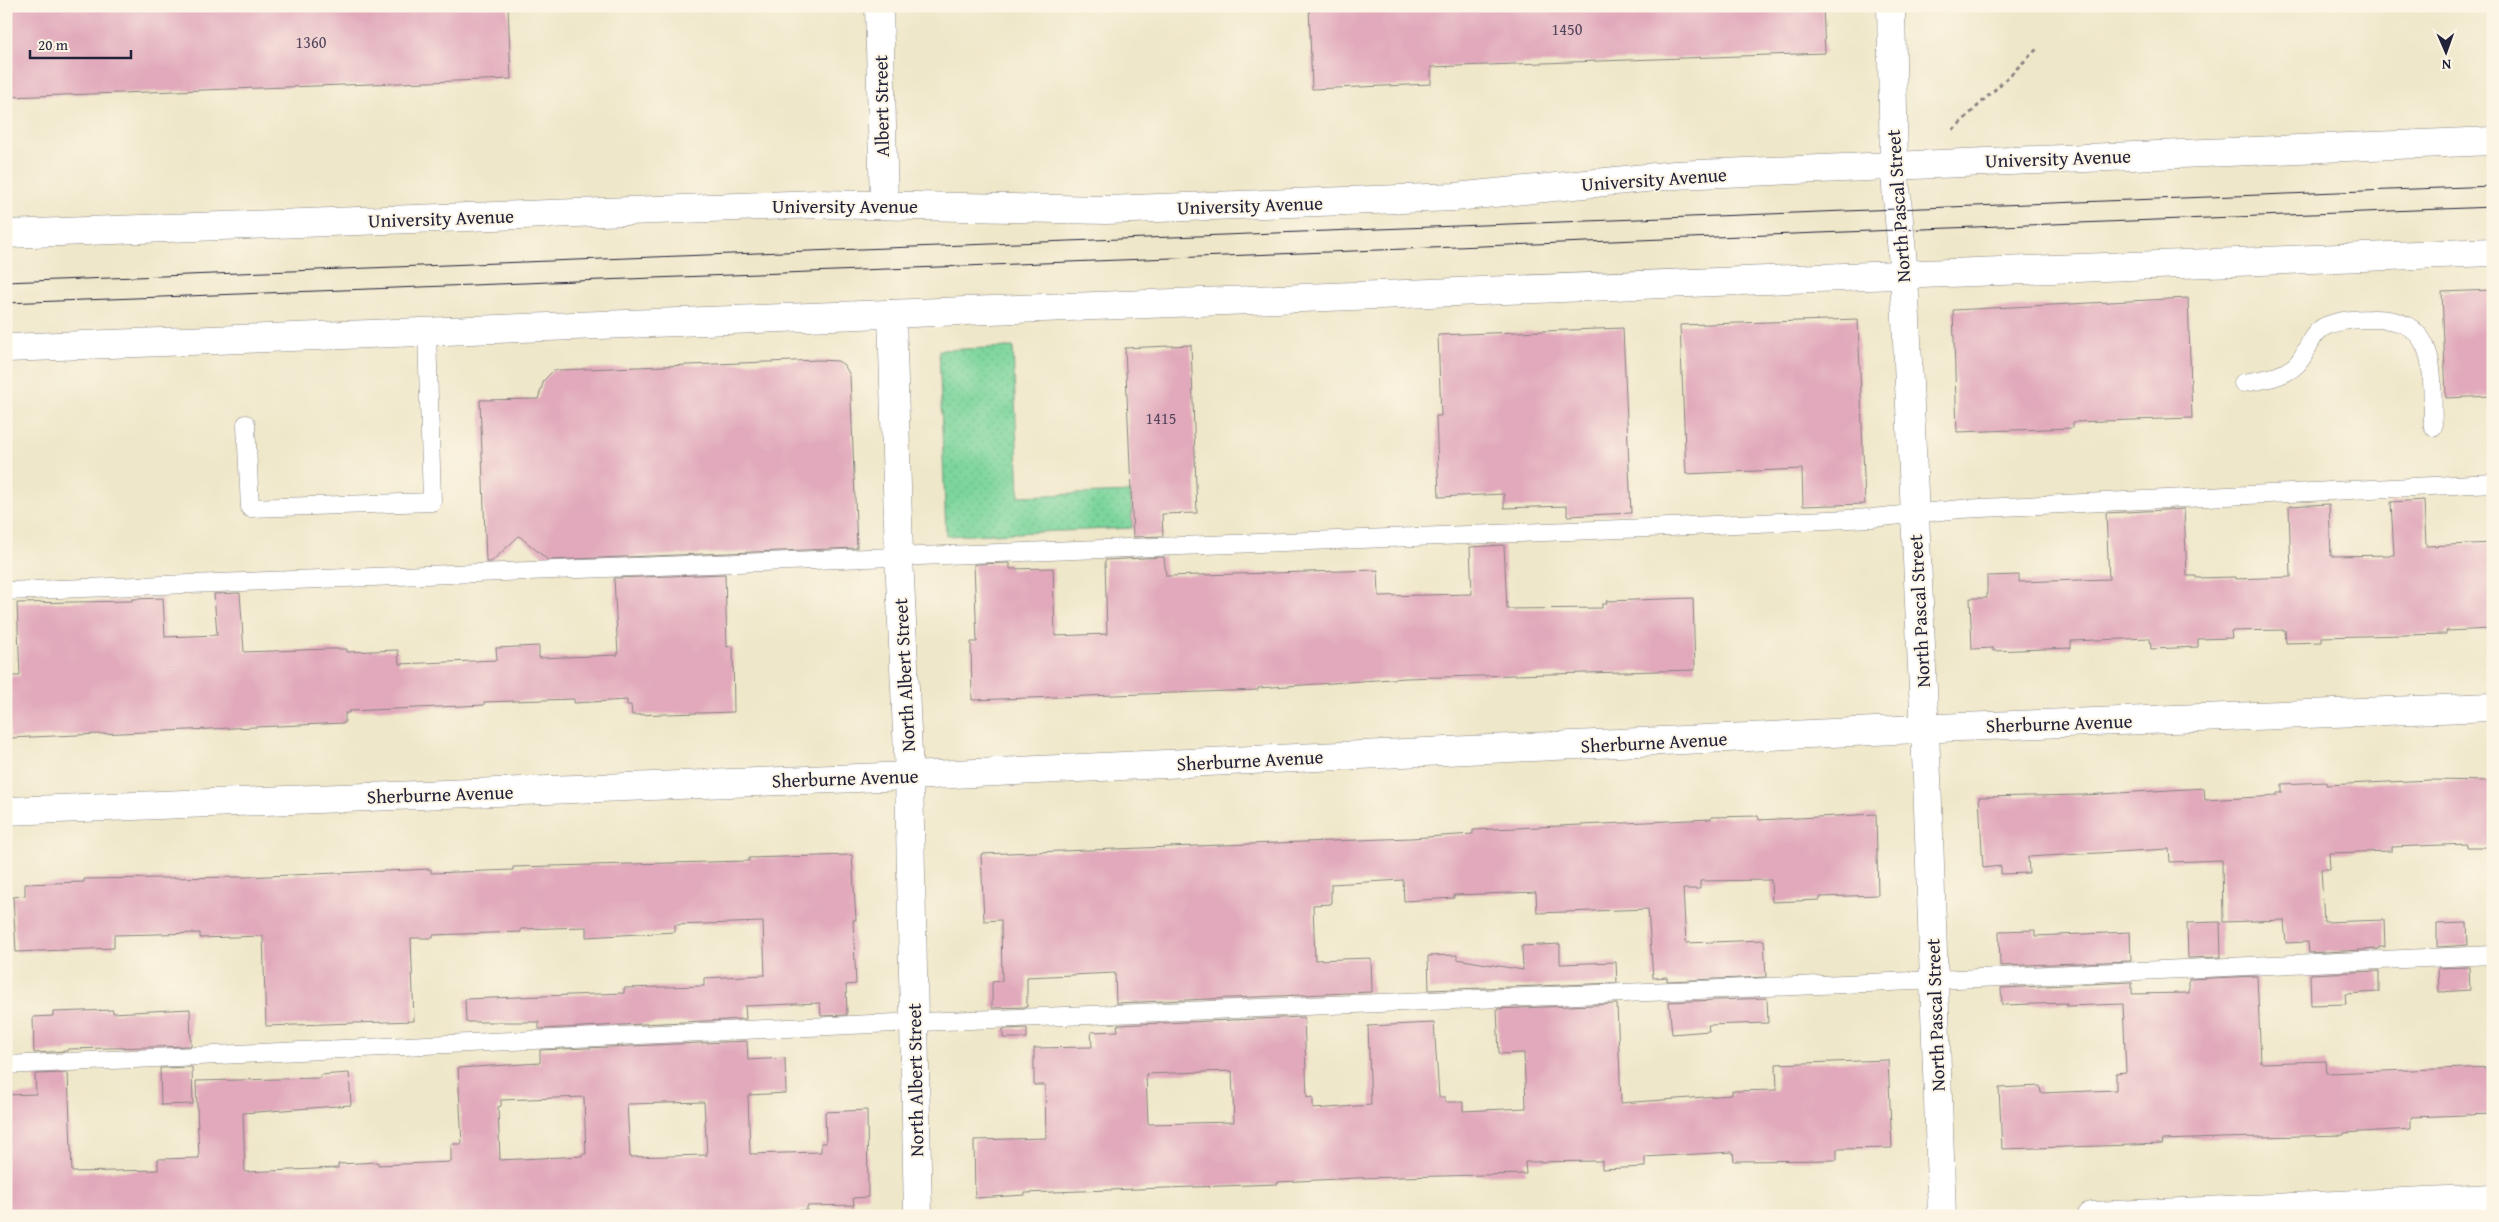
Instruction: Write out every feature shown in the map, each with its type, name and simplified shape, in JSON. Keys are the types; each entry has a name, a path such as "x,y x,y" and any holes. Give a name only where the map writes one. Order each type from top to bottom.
{"street":[{"name":"Albert Street","path":"879,6 884,205"},
{"name":"North Pascal Street","path":"1890,6 1894,165 1904,275 1925,729 1942,1216"},
{"name":"University Avenue","path":"6,234 818,204 1106,210 1455,197 1675,175 2493,141"},
{"path":"6,348 2493,252"},
{"name":"North Albert Street","path":"892,314 899,556 909,776 918,1216"},
{"name":"Sherburne Avenue","path":"6,811 909,776 1925,729 2493,707"},
{"path":"2091,1216 2440,1208 2493,1198"}],"lane":[{"path":"2243,383 2270,378 2293,368 2301,360 2311,338 2322,328 2339,322 2359,319 2391,320 2411,326 2426,345 2430,357 2433,427"},
{"path":"246,424 250,508 432,502 426,332"},
{"path":"6,591 1647,528 1872,518 1961,509 2493,483"},
{"path":"6,1065 914,1022 2493,955"}],"path":[{"path":"1953,130 2038,48"}],"green space":[{"path":"1013,347 1019,496 1131,492 1132,528 946,536 939,350"}],"building":[{"path":"6,6 508,6 511,79 8,97"},
{"path":"1309,6 1823,6 1825,53 1431,67 1431,84 1312,89"},
{"path":"2493,290 2493,396 2446,398 2442,292"},
{"path":"2188,298 2192,418 2073,422 2073,428 1957,432 1953,310"},
{"path":"1858,319 1865,504 1803,506 1802,469 1686,474 1680,325"},
{"path":"1623,328 1631,513 1567,516 1567,506 1504,508 1504,494 1439,497 1436,416 1441,416 1438,335"},
{"path":"1191,345 1197,513 1162,514 1163,536 1133,537 1125,348"},
{"path":"819,360 838,361 844,365 850,375 857,548 548,560 519,536 491,562 486,562 480,400 538,399 544,380 553,371 559,370"},
{"path":"2424,500 2426,546 2493,543 2493,629 2446,631 2446,634 2322,637 2322,642 2286,643 2285,630 2231,631 2232,638 2198,639 2198,647 2151,649 2150,638 2071,641 2071,648 1993,651 1993,648 1972,649 1970,598 1987,598 1987,576 2019,575 2019,582 2109,579 2106,513 2184,509 2187,576 2196,576 2196,578 2235,577 2235,579 2291,577 2289,506 2329,504 2331,556 2394,555 2391,502"},
{"path":"1504,545 1507,609 1602,608 1602,604 1607,604 1606,601 1693,598 1695,670 1406,678 1258,688 1258,690 972,700 971,642 977,642 974,564 1010,563 1010,569 1053,568 1055,636 1107,634 1105,560 1164,557 1166,576 1378,570 1379,596 1472,594 1470,547"},
{"path":"725,574 727,647 733,646 734,712 632,715 631,705 627,705 627,700 574,703 574,699 484,702 484,705 349,711 349,713 345,713 345,723 10,738 8,676 20,676 17,603 132,601 132,599 163,598 165,637 217,635 214,594 240,593 244,652 330,649 347,649 347,652 398,650 399,664 497,660 496,648 539,646 539,658 618,655 614,578"},
{"path":"2430,780 2493,781 2493,847 2467,847 2467,844 2392,847 2392,851 2329,853 2330,869 2321,869 2324,922 2384,920 2385,947 2379,947 2379,949 2309,953 2308,942 2286,943 2284,920 2223,922 2222,860 2170,862 2169,849 2028,857 2029,873 2001,874 2001,866 1983,868 1979,797 2084,795 2204,788 2205,800 2277,796 2277,793 2282,793 2282,784 2326,782 2326,785"},
{"path":"1876,814 1878,895 1820,897 1820,900 1772,902 1771,880 1700,881 1700,889 1683,889 1686,943 1764,940 1766,977 1667,981 1667,977 1653,978 1648,909 1537,913 1536,892 1454,895 1454,898 1404,901 1403,880 1331,884 1331,904 1313,905 1315,960 1371,958 1372,992 1116,1003 1115,973 1027,977 1027,1007 992,1008 992,982 1002,981 1001,920 984,921 981,854 1411,838 1473,834 1473,830 1711,819 1711,817 1758,816 1759,820"},
{"path":"852,855 856,920 853,920 856,984 846,985 847,1015 821,1016 820,1003 745,1006 746,1019 539,1029 539,1022 466,1022 465,999 624,993 624,988 704,986 704,978 765,975 763,922 675,925 675,932 586,937 586,927 521,929 521,932 433,935 433,938 411,938 414,1021 266,1026 263,936 200,938 200,933 114,935 114,948 16,952 13,897 25,896 25,884 84,882 84,879 244,877 431,869 431,873 513,870 513,867 749,861 749,858"},
{"path":"2220,922 2221,957 2188,958 2187,923"},
{"path":"2467,923 2468,945 2437,947 2437,924"},
{"path":"2035,930 2035,936 2130,932 2131,961 2000,966 1999,931"},
{"path":"1560,944 1560,964 1616,962 1617,983 1429,990 1428,956 1457,955 1457,959 1523,970 1522,946"},
{"path":"2469,967 2470,990 2439,992 2438,968"},
{"path":"2379,971 2379,992 2345,994 2346,1004 2311,1005 2310,974"},
{"path":"2257,976 2261,1063 2326,1061 2327,1073 2493,1067 2493,1114 2411,1117 2411,1129 2344,1133 2344,1135 2162,1140 2163,1144 2002,1149 1999,1088 2040,1086 2041,1093 2116,1090 2116,1073 2126,1072 2123,1004 2067,1006 2067,1003 2002,1005 2001,988 2132,982 2132,994 2189,993 2189,979"},
{"path":"1767,998 1768,1023 1708,1025 1709,1031 1672,1034 1669,1002"},
{"path":"1617,1004 1621,1103 1732,1095 1732,1091 1777,1090 1776,1064 1888,1060 1892,1148 1837,1149 1837,1160 1734,1161 1733,1152 1645,1157 1645,1167 1602,1169 1602,1161 1525,1162 1526,1174 1357,1178 1278,1182 1278,1184 1025,1193 1025,1195 975,1198 974,1140 1046,1138 1045,1085 1034,1085 1034,1048 1092,1047 1091,1032 1118,1031 1117,1025 1304,1017 1307,1098 1313,1097 1313,1109 1371,1105 1368,1026 1434,1023 1439,1097 1445,1097 1445,1102 1463,1102 1463,1111 1526,1108 1524,1053 1499,1054 1497,1009","holes":["1232,1071 1234,1122 1148,1124 1146,1074"]},
{"path":"190,1009 191,1046 68,1049 67,1051 34,1053 33,1017 53,1016 53,1012 113,1010 113,1013"},
{"path":"1027,1028 1027,1038 1003,1038 1003,1029"},
{"path":"747,1041 748,1060 785,1058 786,1093 748,1095 750,1154 821,1152 821,1143 826,1143 825,1112 867,1110 868,1197 853,1198 854,1205 807,1206 807,1210 713,1216 710,1216 709,1213 529,1216 529,1212 441,1216 6,1216 6,1095 36,1094 35,1074 68,1073 72,1172 158,1170 158,1159 199,1158 196,1081 320,1078 320,1075 349,1073 351,1105 243,1113 245,1172 338,1168 338,1164 378,1162 378,1165 451,1162 451,1144 462,1144 458,1068 540,1063 540,1050","holes":["584,1097 586,1154 582,1154 582,1156 500,1160 498,1107 501,1106 501,1100","704,1102 707,1155 630,1157 627,1104"]},
{"path":"192,1067 193,1104 161,1105 160,1068"}],"tram line":[{"path":"6,282 2493,186"},
{"path":"6,303 2493,207"}]}
